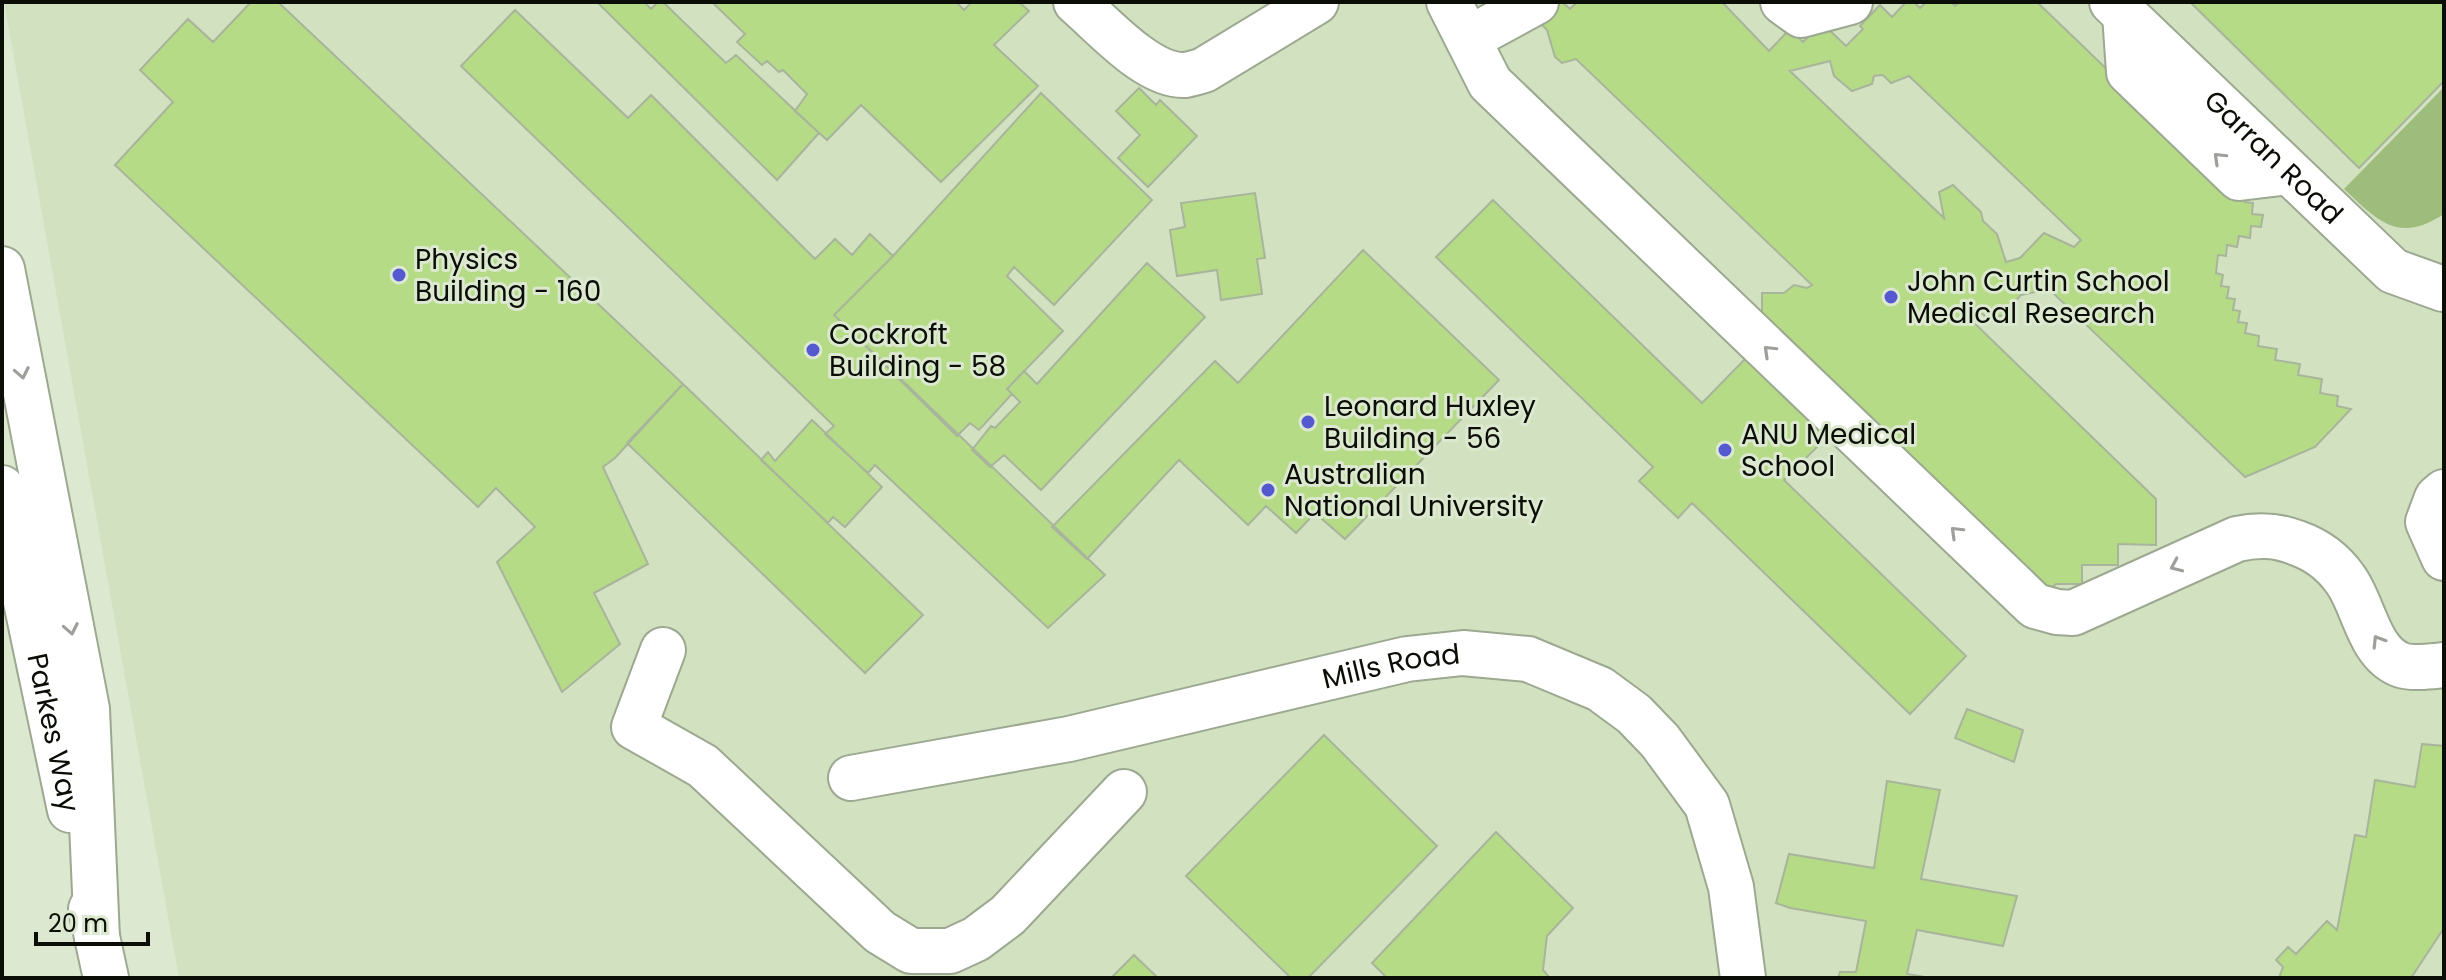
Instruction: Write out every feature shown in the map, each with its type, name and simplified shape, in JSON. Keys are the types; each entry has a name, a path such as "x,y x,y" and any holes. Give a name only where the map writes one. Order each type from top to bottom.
{"main road":[{"path":"1076,2 1150,64 1159,70 1184,75 1204,70 1316,2"},
{"path":"1536,2 1458,21 1490,83 2035,606 2073,613 2237,539 2254,535 2282,537 2307,546 2326,558 2347,581 2377,643 2388,656 2402,666 2444,665"},
{"path":"1783,2 1801,15 1850,2"},
{"name":"Garran Road","path":"2118,8 2393,271 2444,289"},
{"path":"2,269 87,709 101,958"},
{"name":"Parkes Way","path":"2,488 101,958"},
{"path":"2444,492 2437,498 2428,522 2444,558"},
{"path":"663,650 634,727 703,766 880,932 911,951 950,951 976,939 1008,915 1124,792"},
{"name":"Mills Road","path":"851,778 1069,739 1407,659 1463,653 1528,659 1600,689 1634,714 1660,741 1707,805 1731,887 1743,978"}],"shaded area":[{"name":"Australian National University","path":"4,2 2444,2 2444,978 179,978"}],"green space":[{"path":"2444,87 2444,214 2414,227 2390,225 2378,219 2344,189"}],"building":[{"name":"Physics Building - 160","path":"251,2 278,2 683,384 603,467 648,564 594,593 620,644 562,692 497,562 535,527 496,488 478,507 115,165 173,102 140,70 188,19 213,42"},
{"path":"597,2 644,2 651,9 658,2 663,2 726,63 736,55 819,133 777,180"},
{"path":"712,2 956,2 964,10 972,2 1019,2 1029,11 994,45 1038,86 941,182 861,105 827,140 795,111 807,94 783,70 779,72 767,61 762,65 737,42 745,34"},
{"name":"John Curtin School Medical Research","path":"1557,2 1570,9 1577,2 1722,2 1769,51 1790,29 1803,42 1822,23 1846,46 1880,5 1892,17 1906,2 1914,2 1920,8 1926,2 1951,2 1955,6 1960,2 2037,2 2245,202 2253,203 2252,214 2263,215 2261,227 2251,226 2250,238 2239,236 2237,247 2227,245 2226,256 2218,255 2216,273 2223,275 2221,286 2229,287 2227,298 2235,299 2233,310 2240,311 2238,322 2247,323 2245,333 2259,336 2258,346 2277,349 2275,360 2300,364 2298,375 2322,379 2320,393 2338,396 2337,406 2351,409 2315,447 2245,477 2049,289 2021,295 2008,309 2009,314 1988,319 1976,308 1963,312 2156,499 2156,545 2118,544 2118,565 2082,565 2082,584 2056,584 2048,591 1762,316 1762,293 1784,293 1794,285 1807,288 1812,285 1576,59 1562,63 1555,57 1547,30 1538,21","holes":["1830,61 1834,76 1852,91 1872,84 1874,76 1883,75 1891,83 1909,76 2081,240 2074,247 2044,233 2020,258 2006,262 1997,234 1983,221 1981,212 1953,185 1939,192 1944,218 1790,71"]},
{"path":"2190,2 2444,2 2444,81 2359,168"},
{"name":"Cockroft Building - 58","path":"515,10 628,118 651,95 815,259 835,239 852,255 870,234 893,256 834,315 1105,575 1048,628 875,465 868,473 825,434 834,426 461,66"},
{"path":"1139,88 1156,105 1160,100 1197,136 1148,187 1118,158 1140,135 1116,111"},
{"path":"1041,93 1152,200 1054,305 1014,267 1007,276 1063,331 1007,389 1012,394 979,430 970,423 957,436 834,315 893,256"},
{"path":"1255,193 1265,258 1257,259 1262,294 1221,300 1217,270 1177,276 1170,230 1185,227 1181,203"},
{"name":"ANU Medical School","path":"1493,200 1702,403 1749,355 1830,434 1784,480 1966,656 1910,714 1692,503 1678,518 1639,481 1653,467 1436,257"},
{"name":"Leonard Huxley Building - 56","path":"1363,250 1499,380 1345,539 1315,513 1296,533 1266,506 1248,525 1179,460 1087,559 1052,527 1215,361 1238,383"},
{"path":"1147,263 1205,317 1041,490 1004,455 990,467 972,450 991,426 995,428 1020,402 1007,389 1024,371 1037,384"},
{"path":"683,384 923,615 865,673 627,443"},
{"path":"812,420 882,487 845,527 833,517 828,523 761,460 768,452 775,461"},
{"path":"1967,709 2023,730 2014,762 1955,738"},
{"path":"1324,735 1437,846 1308,978 1291,978 1186,876"},
{"path":"2422,744 2444,746 2444,928 2411,978 2279,978 2283,967 2276,960 2288,947 2296,954 2327,921 2337,930 2355,835 2366,837 2375,780 2415,787"},
{"path":"1887,781 1940,790 1921,879 2017,896 2003,946 1917,930 1907,974 1931,978 1838,978 1840,972 1856,972 1866,921 1776,903 1789,854 1874,868"},
{"path":"1496,832 1573,908 1547,936 1543,970 1550,978 1387,978 1372,963"},
{"path":"1134,955 1158,978 1111,978"}],"place":[{"name":"Physics Building - 160","path":"399,275"},
{"name":"John Curtin School Medical Research","path":"1891,297"},
{"name":"Cockroft Building - 58","path":"813,350"},
{"name":"Leonard Huxley Building - 56","path":"1308,422"},
{"name":"ANU Medical School","path":"1725,450"},
{"name":"Australian National University","path":"1268,490"}]}
